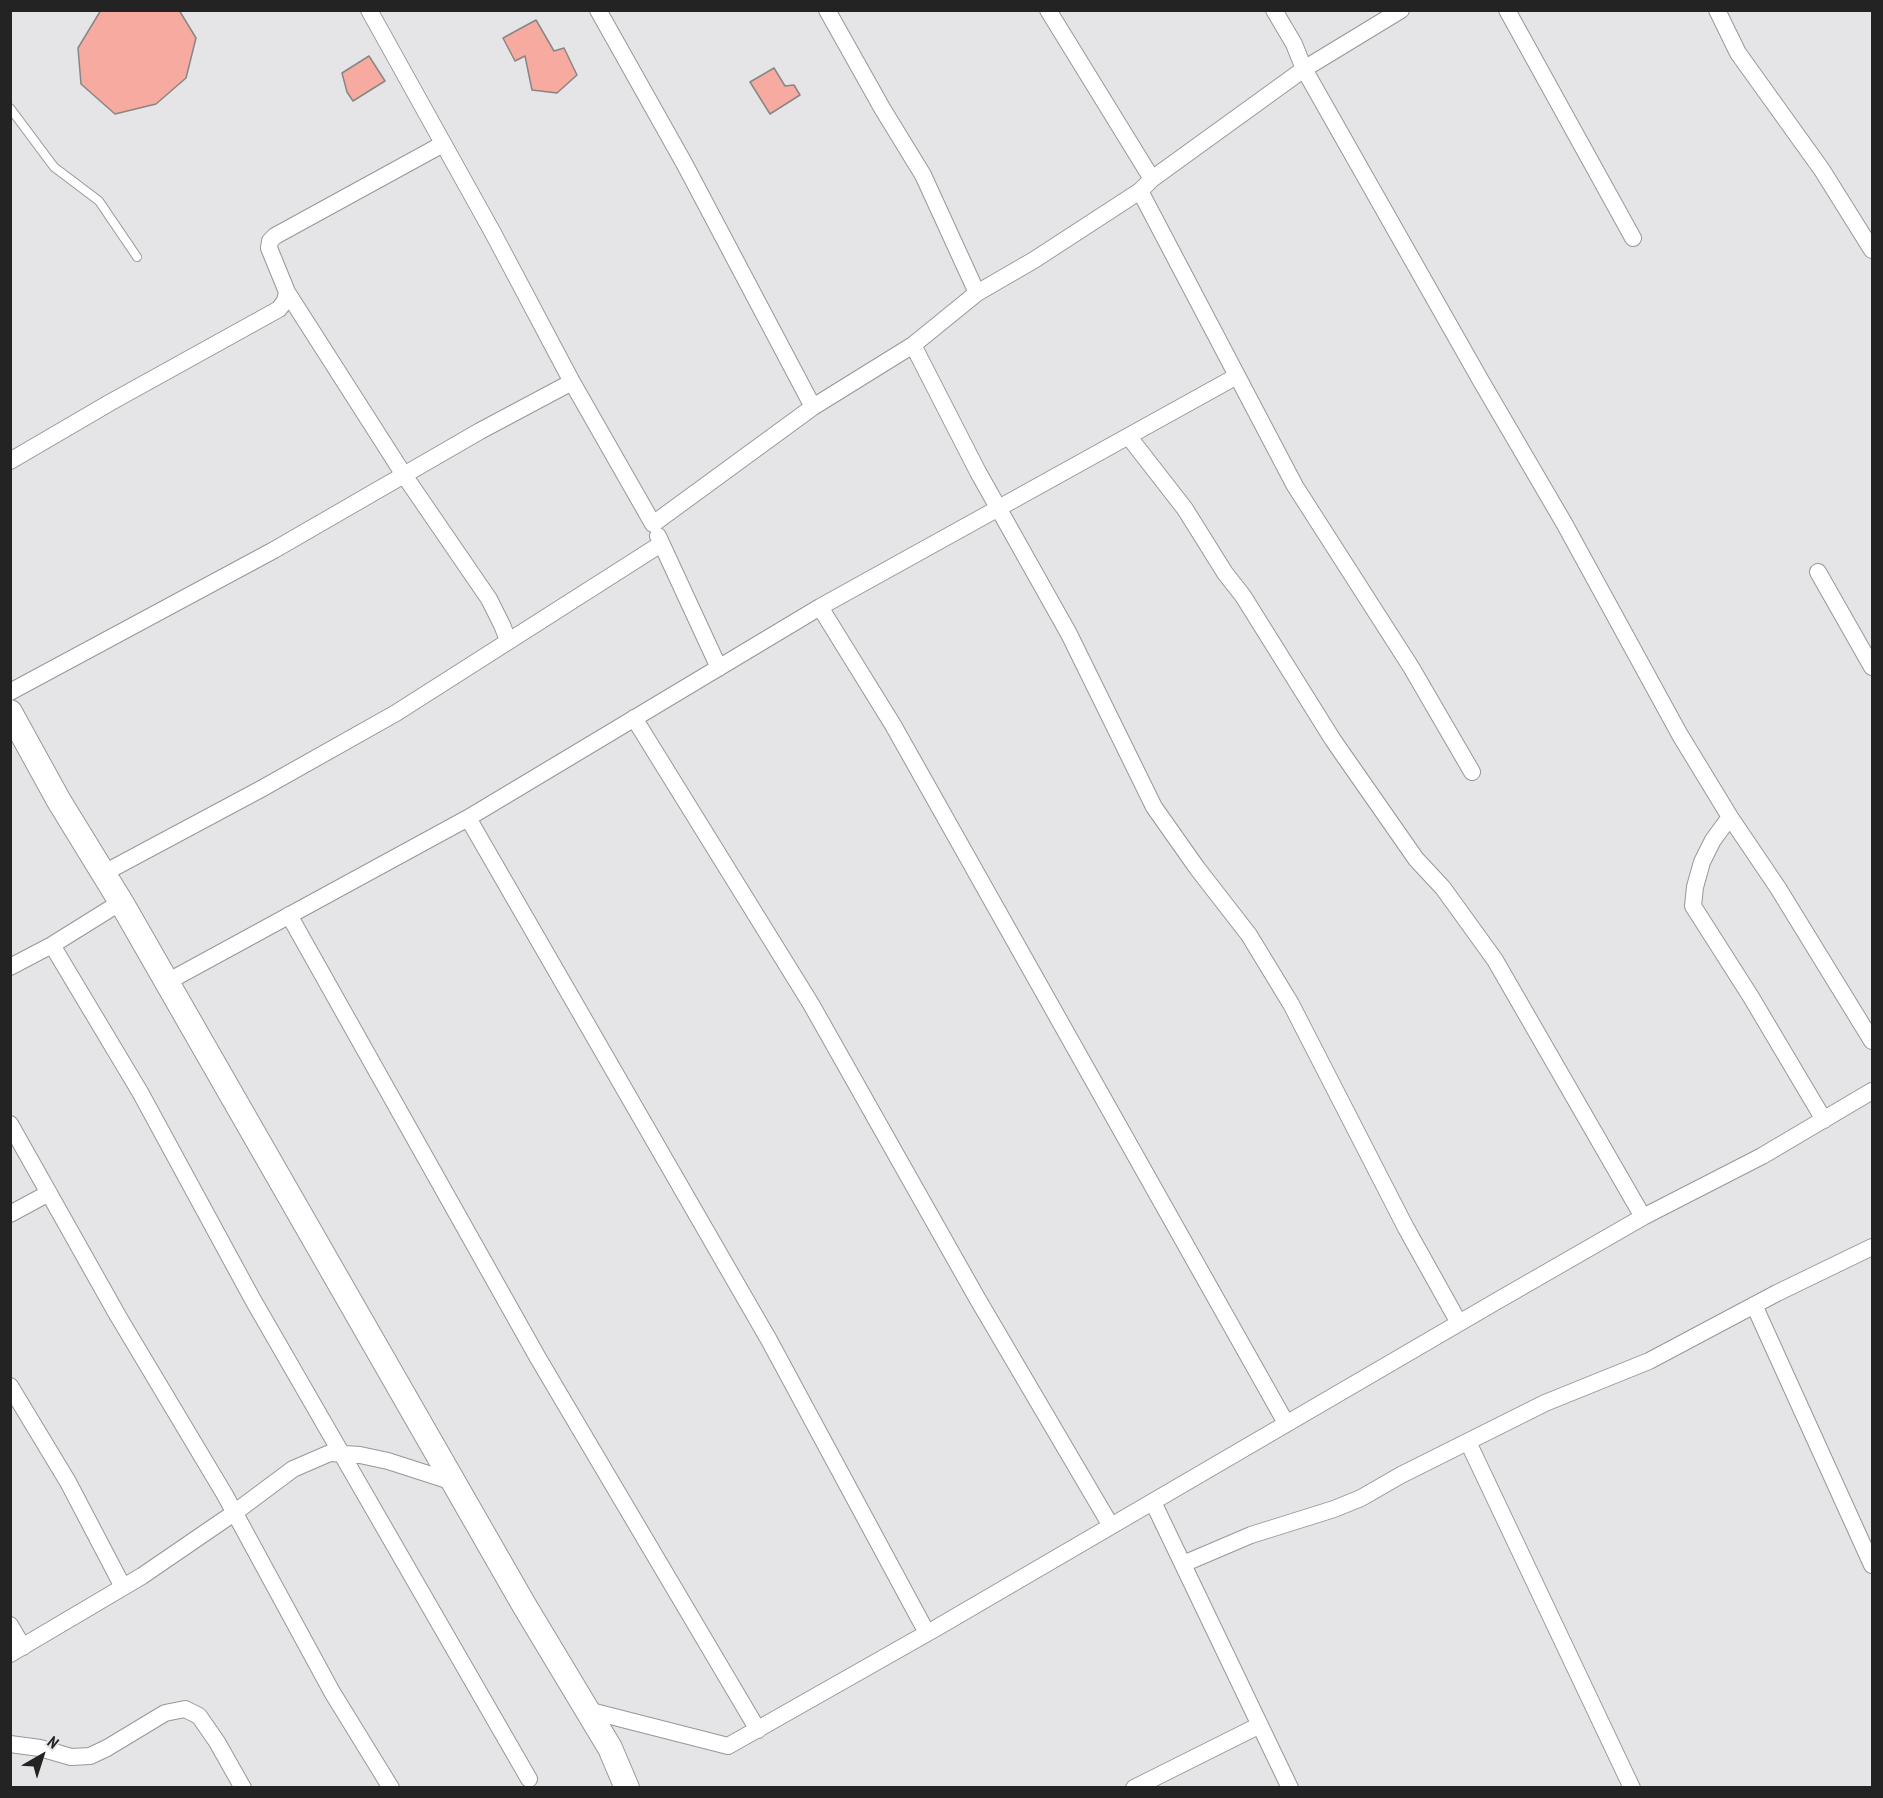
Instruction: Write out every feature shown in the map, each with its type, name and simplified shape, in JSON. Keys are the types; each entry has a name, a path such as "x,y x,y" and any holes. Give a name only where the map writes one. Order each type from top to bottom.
{"street":[{"path":"369,10 494,232 572,382 653,524 719,668"},
{"path":"598,10 684,163 813,406"},
{"path":"827,10 882,108 923,174 977,294"},
{"path":"1048,10 1146,185 1237,376 1295,486 1411,667 1472,772"},
{"path":"1274,10 1294,44 1304,69 1569,533 1680,735 1872,1041"},
{"path":"653,524 813,406 913,345 977,294 1034,260 1146,185 1304,69 1401,10"},
{"path":"1507,10 1633,238"},
{"path":"1717,10 1738,53 1822,170 1872,250"},
{"path":"443,144 275,236 270,241 269,248 287,292 404,475 489,599 508,640"},
{"path":"10,461 279,309 285,301 287,292"},
{"path":"913,345 999,509 1069,634 1120,742 1154,807 1197,868 1249,935 1291,1004 1406,1228 1459,1323"},
{"path":"167,982 468,818 820,607 1237,376"},
{"path":"10,692 192,592 274,550 480,431 572,382"},
{"path":"1128,436 1185,509 1334,740 1416,859 1443,888 1495,960 1643,1218"},
{"path":"104,873 385,719 661,544"},
{"path":"1818,572 1872,668"},
{"path":"820,607 899,735 1286,1423"},
{"path":"10,712 59,801 121,902 453,1482 609,1748 627,1788"},
{"path":"634,718 811,1004 977,1298 1111,1526"},
{"path":"1730,817 1713,840 1702,862 1695,887 1693,906 1751,997 1824,1120"},
{"path":"468,818 769,1340 927,1633"},
{"path":"10,967 52,945 121,902"},
{"path":"289,915 532,1348 758,1730"},
{"path":"52,945 140,1092 253,1300 529,1779"},
{"path":"586,1710 728,1746 927,1633 1459,1323 1643,1218 1762,1156 1872,1091"},
{"path":"10,1124 234,1513 332,1692 391,1788"},
{"path":"10,1214 49,1193"},
{"path":"1183,1564 1251,1535 1334,1509 1361,1498 1401,1474 1545,1403 1649,1361 1754,1305 1872,1247"},
{"path":"1754,1305 1872,1565"},
{"path":"10,1386 68,1482 123,1587"},
{"path":"1468,1442 1632,1788"},
{"path":"10,1625 17,1650 142,1576 293,1469 330,1453 360,1455 388,1461 453,1482"},
{"path":"1153,1502 1290,1788"},
{"path":"10,1743 40,1748 71,1758 90,1756 165,1713 185,1709 199,1716 217,1742 243,1788"},
{"path":"1134,1788 1260,1725"}],"lane":[{"path":"10,108 54,167 99,201 137,257"}],"building":[{"path":"101,10 179,10 196,38 186,78 156,104 115,114 81,84 78,48"},
{"path":"536,20 554,51 564,48 577,75 557,93 532,90 525,56 515,61 503,38"},
{"path":"369,56 385,81 353,101 347,92 342,73"},
{"path":"774,68 785,86 794,85 800,95 770,114 750,82"}]}
